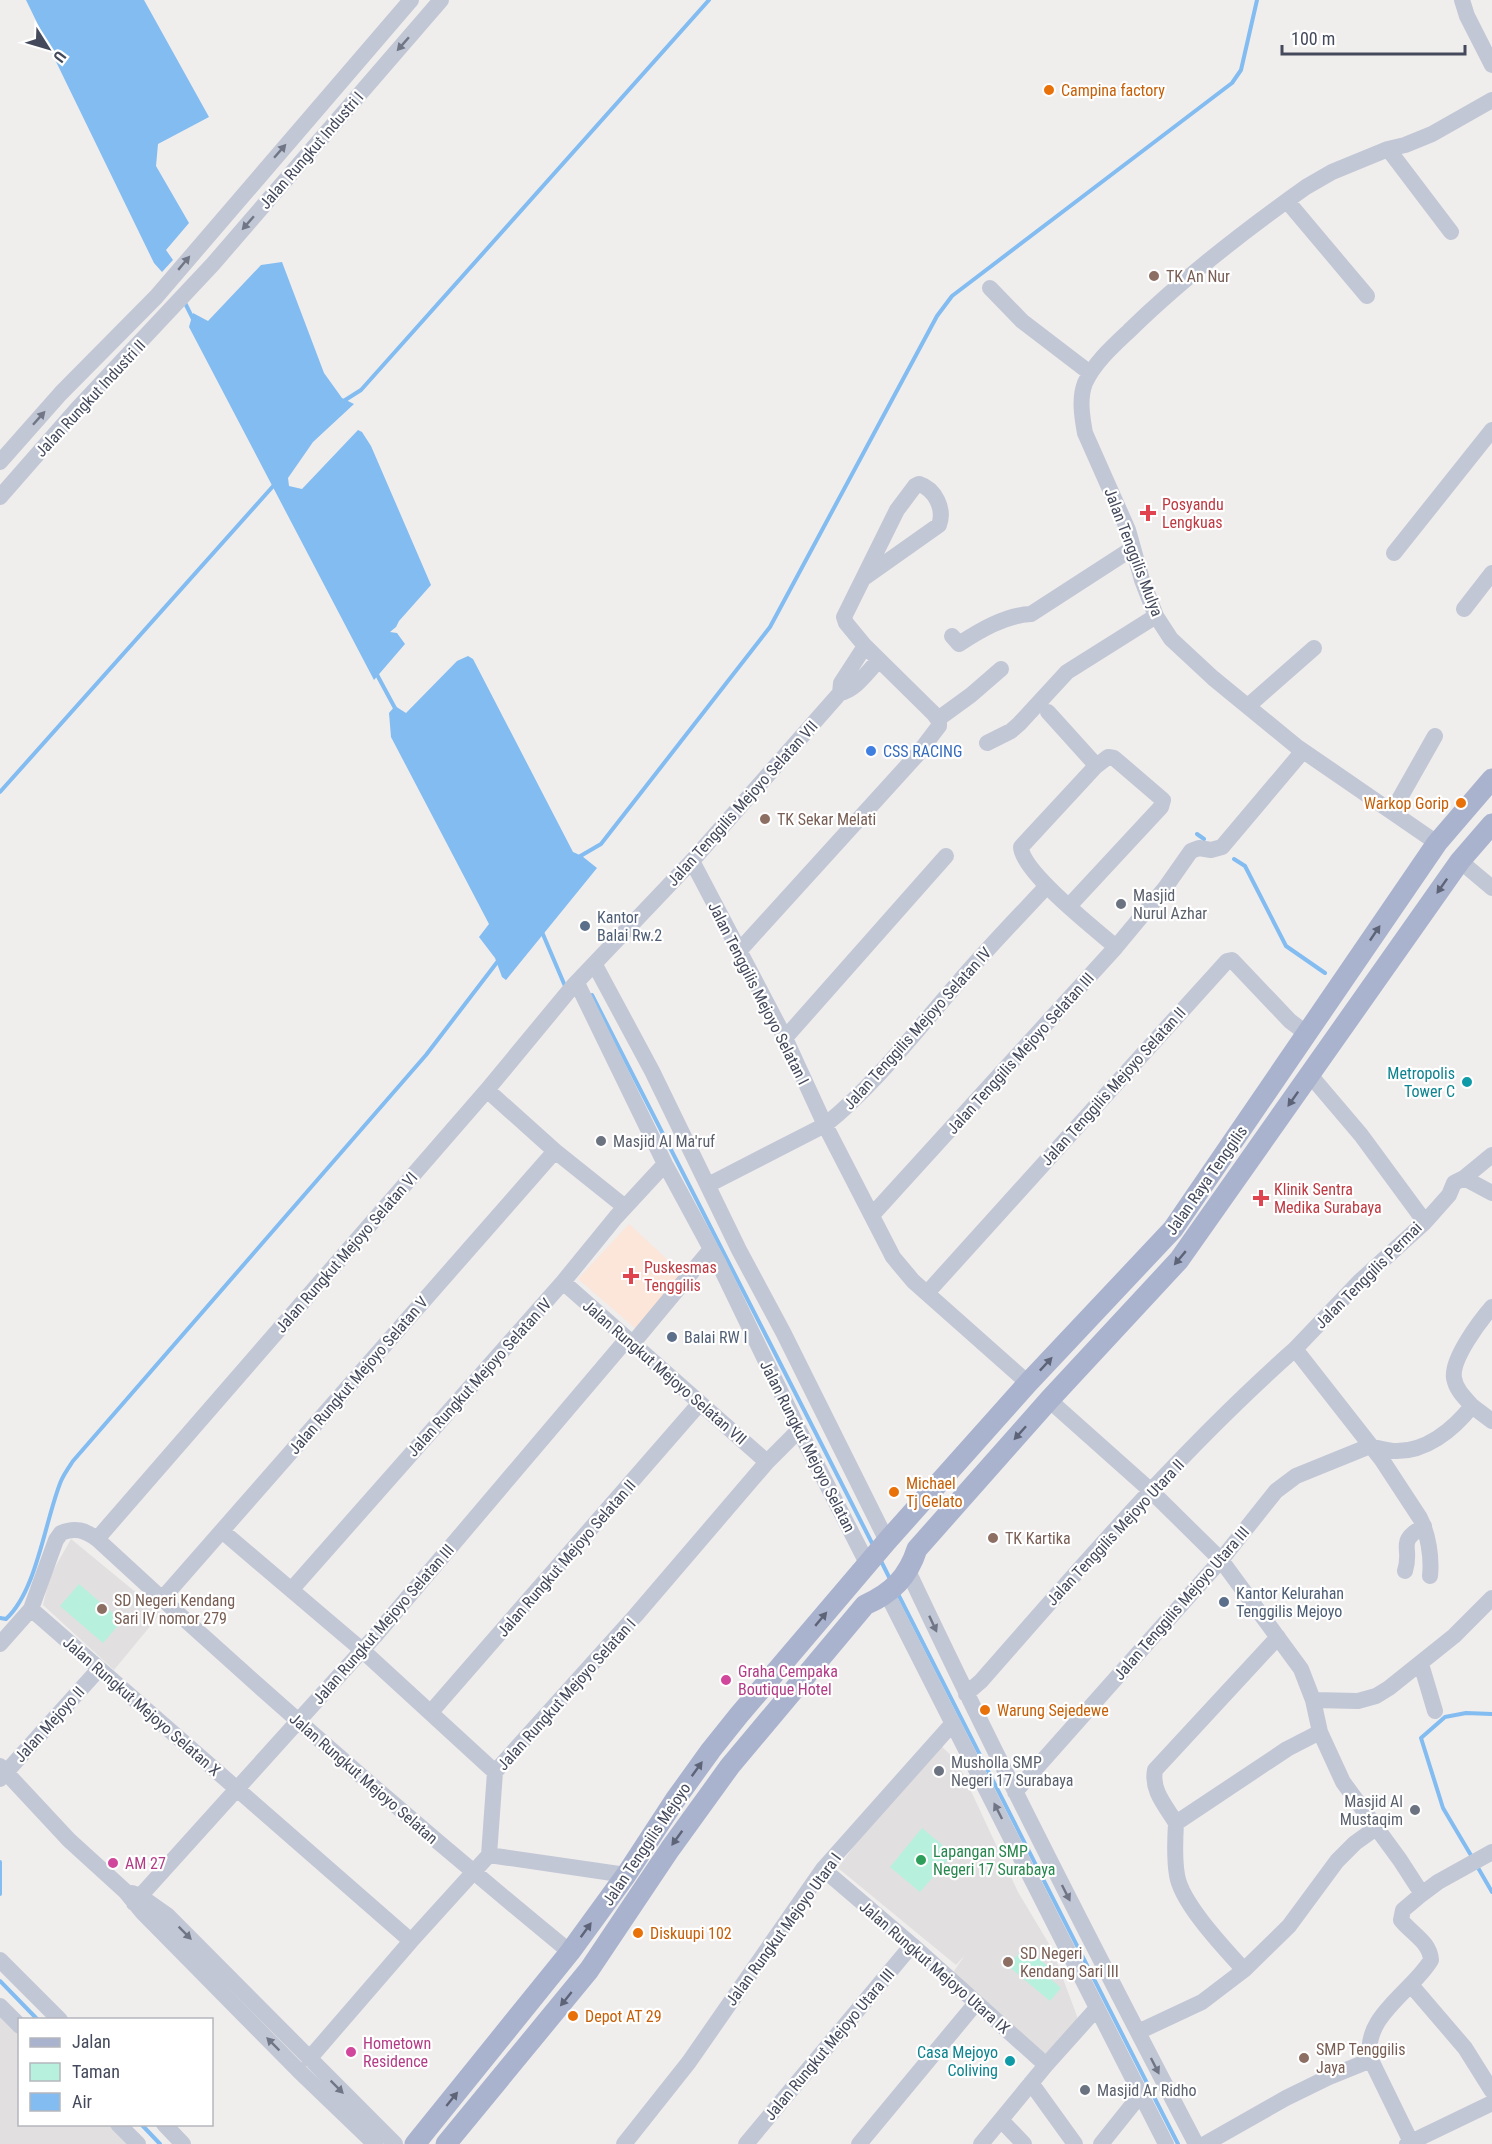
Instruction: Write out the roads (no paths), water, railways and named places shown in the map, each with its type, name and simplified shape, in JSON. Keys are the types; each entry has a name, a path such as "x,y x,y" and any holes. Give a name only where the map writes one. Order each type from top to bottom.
{"main road":[{"name":"Jalan Raya Tenggilis","path":"877,1554 1028,1383 1173,1229 1437,843 1487,786"},
{"name":"Jalan Raya Tenggilis","path":"897,1583 917,1549 966,1492 1184,1253 1460,861 1492,824"},
{"path":"1105,1300 1124,1319"},
{"path":"948,1473 966,1492"},
{"name":"Jalan Tenggilis Mejoyo","path":"415,2144 570,1952 626,1875 681,1792 739,1715 877,1554"},
{"name":"Jalan Tenggilis Mejoyo","path":"446,2144 589,1970 670,1849 758,1731 865,1605 897,1583"},
{"path":"739,1715 758,1731"},
{"path":"502,2038 523,2053"}],"street":[{"name":"Jalan Rungkut Industri I","path":"166,284 411,0"},
{"name":"Jalan Rungkut Industri I","path":"179,301 441,0"},
{"path":"1462,0 1467,16 1492,65"},
{"name":"Jalan Tenggilis Mulya","path":"1437,843 1303,751 1207,673 1171,639 1156,616 1142,580 1128,531 1085,433 1082,393 1090,373 1159,302 1287,201 1332,172 1388,149 1432,135 1492,100"},
{"path":"1388,149 1451,232"},
{"path":"1287,201 1367,296"},
{"path":"166,284 179,301"},
{"name":"Jalan Rungkut Industri II","path":"0,462 61,393 166,284"},
{"path":"990,288 1022,321 1090,373"},
{"name":"Jalan Rungkut Industri II","path":"0,497 77,410 179,301"},
{"path":"1394,553 1492,430"},
{"path":"739,951 888,788 938,728 938,719 865,646 846,623 844,617 897,510 909,493 919,484 927,487 936,498 940,508 939,525 864,578"},
{"path":"952,636 958,644 987,627 1032,614 1134,548"},
{"path":"1464,609 1492,573"},
{"path":"987,743 1011,731 1019,724 1067,672 1156,616"},
{"name":"Jalan Tenggilis Mejoyo Selatan VII","path":"840,693 841,683 865,646"},
{"path":"1248,706 1314,648"},
{"name":"Jalan Tenggilis Mejoyo Selatan VII","path":"595,965 692,861 840,693 853,687 879,660"},
{"path":"938,719 971,695 1000,669"},
{"path":"1048,712 1095,764 1095,767"},
{"path":"1392,812 1435,736"},
{"name":"Jalan Tenggilis Mejoyo Selatan III","path":"873,1214 1116,947 1195,849 1211,850 1222,847 1303,751"},
{"path":"1069,906 1161,807 1163,800 1114,758 1108,757 1095,767 1021,847 1021,854 1047,886 1069,906 1116,947"},
{"path":"784,1038 946,856"},
{"name":"Jalan Tenggilis Mejoyo Selatan I","path":"692,861 784,1038 825,1125 873,1214 893,1257 913,1281 1028,1383"},
{"path":"1460,861 1492,888"},
{"name":"Jalan Tenggilis Mejoyo Selatan IV","path":"708,1185 825,1125 836,1116 893,1058 958,982 1047,886"},
{"name":"Jalan Tenggilis Mejoyo Selatan II","path":"927,1293 1227,961 1232,960 1305,1034"},
{"name":"Jalan Rungkut Mejoyo Selatan VI","path":"97,1539 577,983 595,965"},
{"name":"Jalan Rungkut Mejoyo Selatan","path":"595,965 652,1071 708,1185 725,1255 799,1431 877,1554"},
{"name":"Jalan Rungkut Mejoyo Selatan","path":"577,983 665,1164 725,1255 783,1332 877,1554"},
{"name":"Jalan Tenggilis Permai","path":"1295,1349 1359,1282 1425,1222 1361,1135 1310,1075"},
{"path":"487,1090 555,1151 625,1208"},
{"name":"Jalan Rungkut Mejoyo Selatan V","path":"162,1599 555,1151"},
{"path":"1425,1222 1449,1195 1453,1184 1492,1155"},
{"name":"Jalan Rungkut Mejoyo Selatan IV","path":"292,1589 665,1164"},
{"path":"1464,1178 1492,1193"},
{"name":"Jalan Rungkut Mejoyo Selatan III","path":"133,1897 237,1790 299,1721 630,1341 725,1255"},
{"name":"Jalan Rungkut Mejoyo Selatan VII","path":"563,1282 767,1462"},
{"path":"1492,1306 1470,1336 1454,1367 1454,1381 1457,1387 1472,1406 1492,1421"},
{"path":"1295,1349 1382,1460 1424,1526 1431,1564 1430,1576"},
{"name":"Jalan Tenggilis Mejoyo Utara II","path":"966,1694 1150,1490 1295,1349"},
{"path":"1049,1400 1150,1490 1221,1560 1301,1670 1320,1732 1343,1782 1422,1894"},
{"name":"Jalan Rungkut Mejoyo Selatan II","path":"431,1712 700,1403"},
{"path":"1370,1446 1394,1451 1419,1447 1443,1436 1472,1406"},
{"name":"Jalan Rungkut Mejoyo Selatan I","path":"489,1855 495,1772 636,1615 767,1462 799,1431"},
{"name":"Jalan Tenggilis Mejoyo Utara III","path":"1016,1792 1221,1560 1276,1491 1296,1476 1370,1446"},
{"path":"1406,1571 1406,1541 1410,1535 1424,1526"},
{"path":"0,1644 31,1609 58,1536 65,1531 86,1530 162,1599"},
{"path":"222,1531 362,1650 495,1772"},
{"path":"897,1583 966,1694 1016,1792 1018,1825 1097,2008 1166,2144"},
{"path":"897,1583 953,1723 1018,1825 1138,2032 1196,2144"},
{"path":"1312,1700 1358,1701 1376,1696 1421,1664 1454,1636 1492,1598"},
{"name":"Jalan Rungkut Mejoyo Selatan","path":"162,1599 472,1871 570,1952"},
{"name":"Jalan Rungkut Mejoyo Selatan X","path":"31,1609 411,1941"},
{"path":"1244,1970 1198,1916 1177,1877 1174,1844 1176,1823 1155,1790 1153,1780 1155,1770 1278,1637"},
{"path":"1421,1664 1435,1711"},
{"name":"Jalan Mejoyo II","path":"2,1773 99,1669"},
{"name":"Jalan Rungkut Mejoyo Utara I","path":"624,2144 688,2062 823,1869 953,1723"},
{"path":"1176,1823 1287,1749 1320,1732"},
{"path":"2,1773 69,1840 133,1897 299,2071 375,2144"},
{"path":"1138,2032 1202,2002 1244,1970 1288,1926 1338,1861 1355,1843 1376,1828"},
{"path":"1492,1852 1438,1882 1406,1906 1401,1920 1431,1951 1430,1962 1385,2011 1377,2024 1368,2050 1410,2143 1492,2103"},
{"path":"309,2059 472,1871 489,1855 626,1875"},
{"name":"Jalan Rungkut Mejoyo Utara IX","path":"823,1869 1046,2065"},
{"path":"133,1897 167,1915 395,2144"},
{"name":"Jalan Rungkut Mejoyo Utara III","path":"746,2144 912,1945"},
{"path":"0,1960 59,2018"},
{"path":"1411,1985 1489,2079"},
{"path":"859,2144 976,2003"},
{"path":"0,2006 18,2024"},
{"path":"988,2141 1001,2120 1031,2083 1097,2008"},
{"path":"1205,2144 1286,2098 1371,2060"},
{"path":"1031,2083 1075,2144"},
{"path":"1101,2144 1141,2094"},
{"path":"1001,2120 1024,2144"},
{"path":"120,2126 138,2144"},
{"path":"166,2126 183,2144"}],"water":[{"path":"26,0 144,0 209,117 158,144 156,166 189,223 166,250 173,260 162,272 154,263"},
{"path":"282,262 324,373 342,398 354,404 313,442 288,478 289,486 302,489 358,430 362,432 371,446 431,585 390,632 397,633 405,644 374,680 189,327 193,313 208,321 261,265"},
{"path":"468,656 473,659 573,852 597,868 506,980 502,977 495,958 479,937 489,924 391,737 389,713 395,706 406,713 457,661"}],"waterway":[{"path":"342,402 361,390 709,0"},
{"path":"577,858 601,844 770,627 937,316 952,296 1232,83 1241,70 1257,0"},
{"path":"184,301 194,321"},
{"path":"0,792 275,484"},
{"path":"375,671 396,710"},
{"path":"1197,834 1204,839"},
{"path":"1234,859 1245,866 1286,946 1325,973"},
{"path":"542,932 565,986"},
{"path":"0,1618 6,1619 17,1607 25,1591 33,1573 55,1497 73,1461 426,1055 498,961"},
{"path":"592,995 874,1547"},
{"path":"880,1559 890,1579"},
{"path":"898,1594 1178,2144"},
{"path":"1472,1857 1443,1808 1421,1738 1445,1717 1466,1713 1492,1714"},
{"path":"0,1862 0,1894"},
{"path":"1477,1866 1492,1892"},
{"path":"0,1981 36,2018"},
{"path":"143,2126 160,2144"}],"place":[{"name":"Campina factory","path":"1049,90"},
{"name":"TK An Nur","path":"1154,276"},
{"name":"Posyandu Lengkuas","path":"1148,513"},
{"name":"CSS RACING","path":"871,751"},
{"name":"Warkop Gorip","path":"1461,803"},
{"name":"TK Sekar Melati","path":"765,819"},
{"name":"Masjid Nurul Azhar","path":"1121,904"},
{"name":"Kantor Balai Rw.2","path":"585,926"},
{"name":"Metropolis Tower C","path":"1467,1082"},
{"name":"Masjid Al Ma'ruf","path":"601,1141"},
{"name":"Klinik Sentra Medika Surabaya","path":"1261,1198"},
{"name":"Puskesmas Tenggilis","path":"631,1276"},
{"name":"Balai RW I","path":"672,1337"},
{"name":"Michael Tj Gelato","path":"894,1492"},
{"name":"TK Kartika","path":"993,1538"},
{"name":"Kantor Kelurahan Tenggilis Mejoyo","path":"1224,1602"},
{"name":"SD Negeri Kendang Sari IV nomor 279","path":"102,1609"},
{"name":"Graha Cempaka Boutique Hotel","path":"726,1680"},
{"name":"Warung Sejedewe","path":"985,1710"},
{"name":"Musholla SMP Negeri 17 Surabaya","path":"939,1771"},
{"name":"Masjid Al Mustaqim","path":"1415,1810"},
{"name":"Lapangan SMP Negeri 17 Surabaya","path":"921,1860"},
{"name":"AM 27","path":"113,1863"},
{"name":"Diskuupi 102","path":"638,1933"},
{"name":"SD Negeri Kendang Sari III","path":"1008,1962"},
{"name":"Depot AT 29","path":"573,2016"},
{"name":"Hometown Residence","path":"351,2052"},
{"name":"SMP Tenggilis Jaya","path":"1304,2058"},
{"name":"Casa Mejoyo Coliving","path":"1010,2061"},
{"name":"Masjid Ar Ridho","path":"1085,2090"}]}
